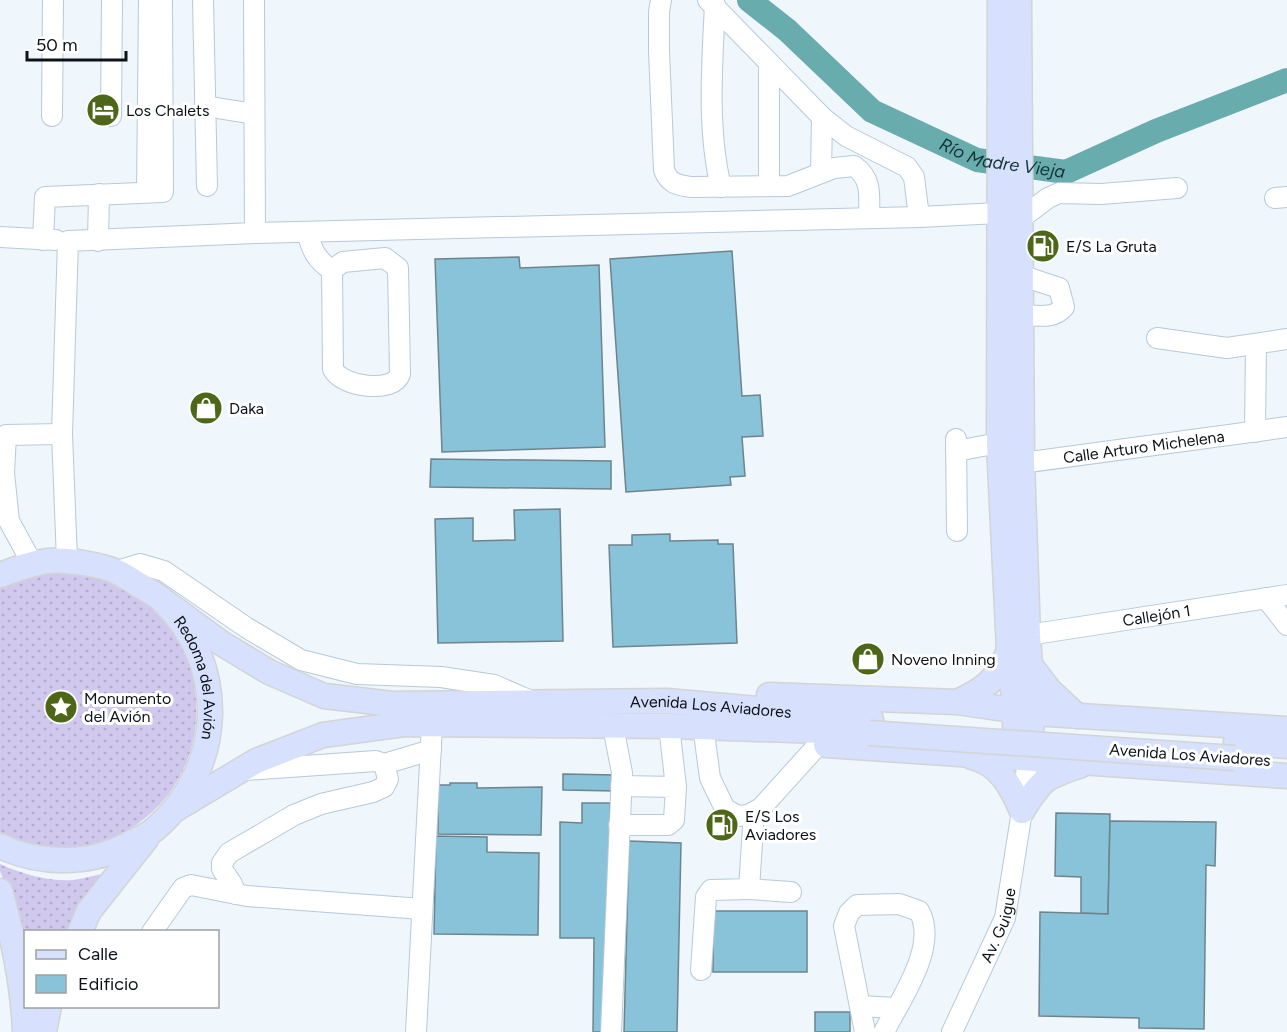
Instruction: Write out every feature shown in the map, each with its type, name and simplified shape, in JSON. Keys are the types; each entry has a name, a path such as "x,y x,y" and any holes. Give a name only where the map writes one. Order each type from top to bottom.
{"main road":[{"path":"1000,0 1010,126"},
{"path":"1019,0 1010,126 1007,457 1009,651 1024,712"},
{"path":"1010,205 1020,275 1020,315 1007,457 1030,665 1021,758"},
{"name":"Redoma del Avión","path":"0,575 32,563 67,560 117,572 161,599 190,635 208,678 211,724 200,769 176,808 153,831 111,853 64,861 17,855 0,846"},
{"name":"Avenida Los Aviadores","path":"161,599 221,643 269,672 324,696 393,704 667,701 870,726 1235,750 1287,746"},
{"path":"957,702 978,693 999,673 1009,651"},
{"path":"1030,665 1050,691 1077,716"},
{"path":"667,701 724,693 957,702 1024,712 1287,729"},
{"name":"Avenida Los Aviadores","path":"176,808 256,761 322,735 404,724 870,726"},
{"path":"669,726 741,740 1287,776"},
{"name":"Avenida Los Aviadores","path":"1235,750 1287,762"},
{"path":"958,754 984,760 995,768 1012,786 1022,810"},
{"path":"1022,810 1037,787 1051,776 1090,762"},
{"path":"81,930 89,911 153,831"},
{"path":"0,891 19,967 25,1032"},
{"path":"44,1032 49,1008"}],"street":[{"path":"52,116 53,0"},
{"path":"111,116 112,0"},
{"path":"43,240 45,197 155,192 155,104 148,0"},
{"path":"155,104 162,0"},
{"path":"204,0 207,186"},
{"path":"254,0 255,233"},
{"path":"661,0 659,42 664,170 667,179 677,185 692,188 788,186 834,168 854,166 863,173 868,186 869,218"},
{"path":"712,3 714,159 721,187"},
{"path":"712,3 822,117 846,136 908,167 914,177 919,217"},
{"path":"769,63 770,186"},
{"path":"205,106 254,114"},
{"path":"821,173 822,117"},
{"path":"0,237 98,241 255,233 919,217 1010,205 1048,198 1059,193 1101,194 1178,188"},
{"path":"98,241 99,194"},
{"path":"386,258 387,230"},
{"path":"307,232 312,251 321,263 332,270"},
{"path":"67,560 63,435 68,241"},
{"path":"386,258 398,268 400,374 399,379 394,383 364,386 342,379 333,369 332,270 343,262 386,258"},
{"path":"1020,275 1059,288 1064,307 1052,315 1020,315"},
{"path":"1157,338 1227,348 1287,339"},
{"path":"1255,432 1256,345"},
{"name":"Calle Arturo Michelena","path":"957,531 956,445 1007,457 1287,427"},
{"path":"32,563 4,521 3,435 63,435"},
{"path":"117,572 140,564 164,571 247,628 301,660 357,674 441,677 494,685 533,702"},
{"name":"Callejón 1","path":"1028,635 1287,595"},
{"path":"1266,598 1287,625"},
{"path":"416,1032 432,725"},
{"path":"611,1032 621,786 613,726"},
{"path":"620,825 668,825 674,819 676,787 669,726"},
{"path":"704,733 711,778 725,809 738,816 761,808 818,745"},
{"path":"240,770 376,761 384,764 430,750"},
{"name":"Av. Guigue","path":"952,1032 1005,918 1022,810 1021,758"},
{"path":"236,894 222,869 222,863 229,853 294,815 321,804 373,792 384,787 388,779 384,764"},
{"path":"621,786 676,787"},
{"path":"749,889 753,812"},
{"path":"153,930 183,888 191,885 236,894 422,909"},
{"path":"701,970 708,892 749,889 791,892"},
{"path":"865,1032 844,926 849,913 856,905 899,904 919,912 926,932 920,962 884,1032"},
{"path":"860,1006 896,1008"}],"shaded area":[{"path":"70,573 92,576 116,585 138,598 157,614 179,641 193,679 196,702 194,736 184,768 168,795 145,818 118,835 88,845 55,848 21,842 0,832 0,587 39,574"},
{"path":"0,864 26,874 55,880 74,880 107,873 69,930 24,930 24,952 16,913 0,871"}],"building":[{"path":"732,251 742,396 760,395 763,436 742,437 745,476 730,477 731,485 626,492 610,259"},
{"path":"519,257 520,268 599,265 605,447 442,452 435,259"},
{"path":"431,459 611,461 611,489 430,487"},
{"path":"560,509 563,641 438,643 435,519 473,518 473,541 515,540 514,510"},
{"path":"670,534 670,541 718,540 718,544 733,544 737,643 613,647 609,545 632,545 632,535"},
{"path":"563,774 616,775 616,791 563,790"},
{"path":"450,783 477,783 477,788 542,787 541,835 438,834 438,785 450,785"},
{"path":"582,803 610,803 610,1032 593,1032 594,938 560,938 560,822 582,823"},
{"path":"1056,813 1110,814 1108,914 1081,913 1081,877 1055,876"},
{"path":"1110,821 1216,822 1215,866 1206,865 1204,1029 1139,1028 1139,1018 1039,1016 1040,912 1108,914"},
{"path":"436,836 487,837 487,852 539,853 538,935 434,934"},
{"path":"629,841 681,843 677,1032 624,1032"},
{"path":"713,911 807,911 807,972 713,972"},
{"path":"815,1012 850,1012 850,1032 815,1032"}],"waterway":[{"name":"Río Madre Vieja","path":"749,0 787,30 872,111 977,160 1066,172 1156,131 1287,80"}],"place":[{"name":"Los Chalets","path":"103,110"},
{"name":"E/S La Gruta","path":"1043,246"},
{"name":"Daka","path":"206,408"},
{"name":"Noveno Inning","path":"868,659"},
{"name":"Monumento del Avión","path":"61,707"},
{"name":"E/S Los Aviadores","path":"722,825"}]}
